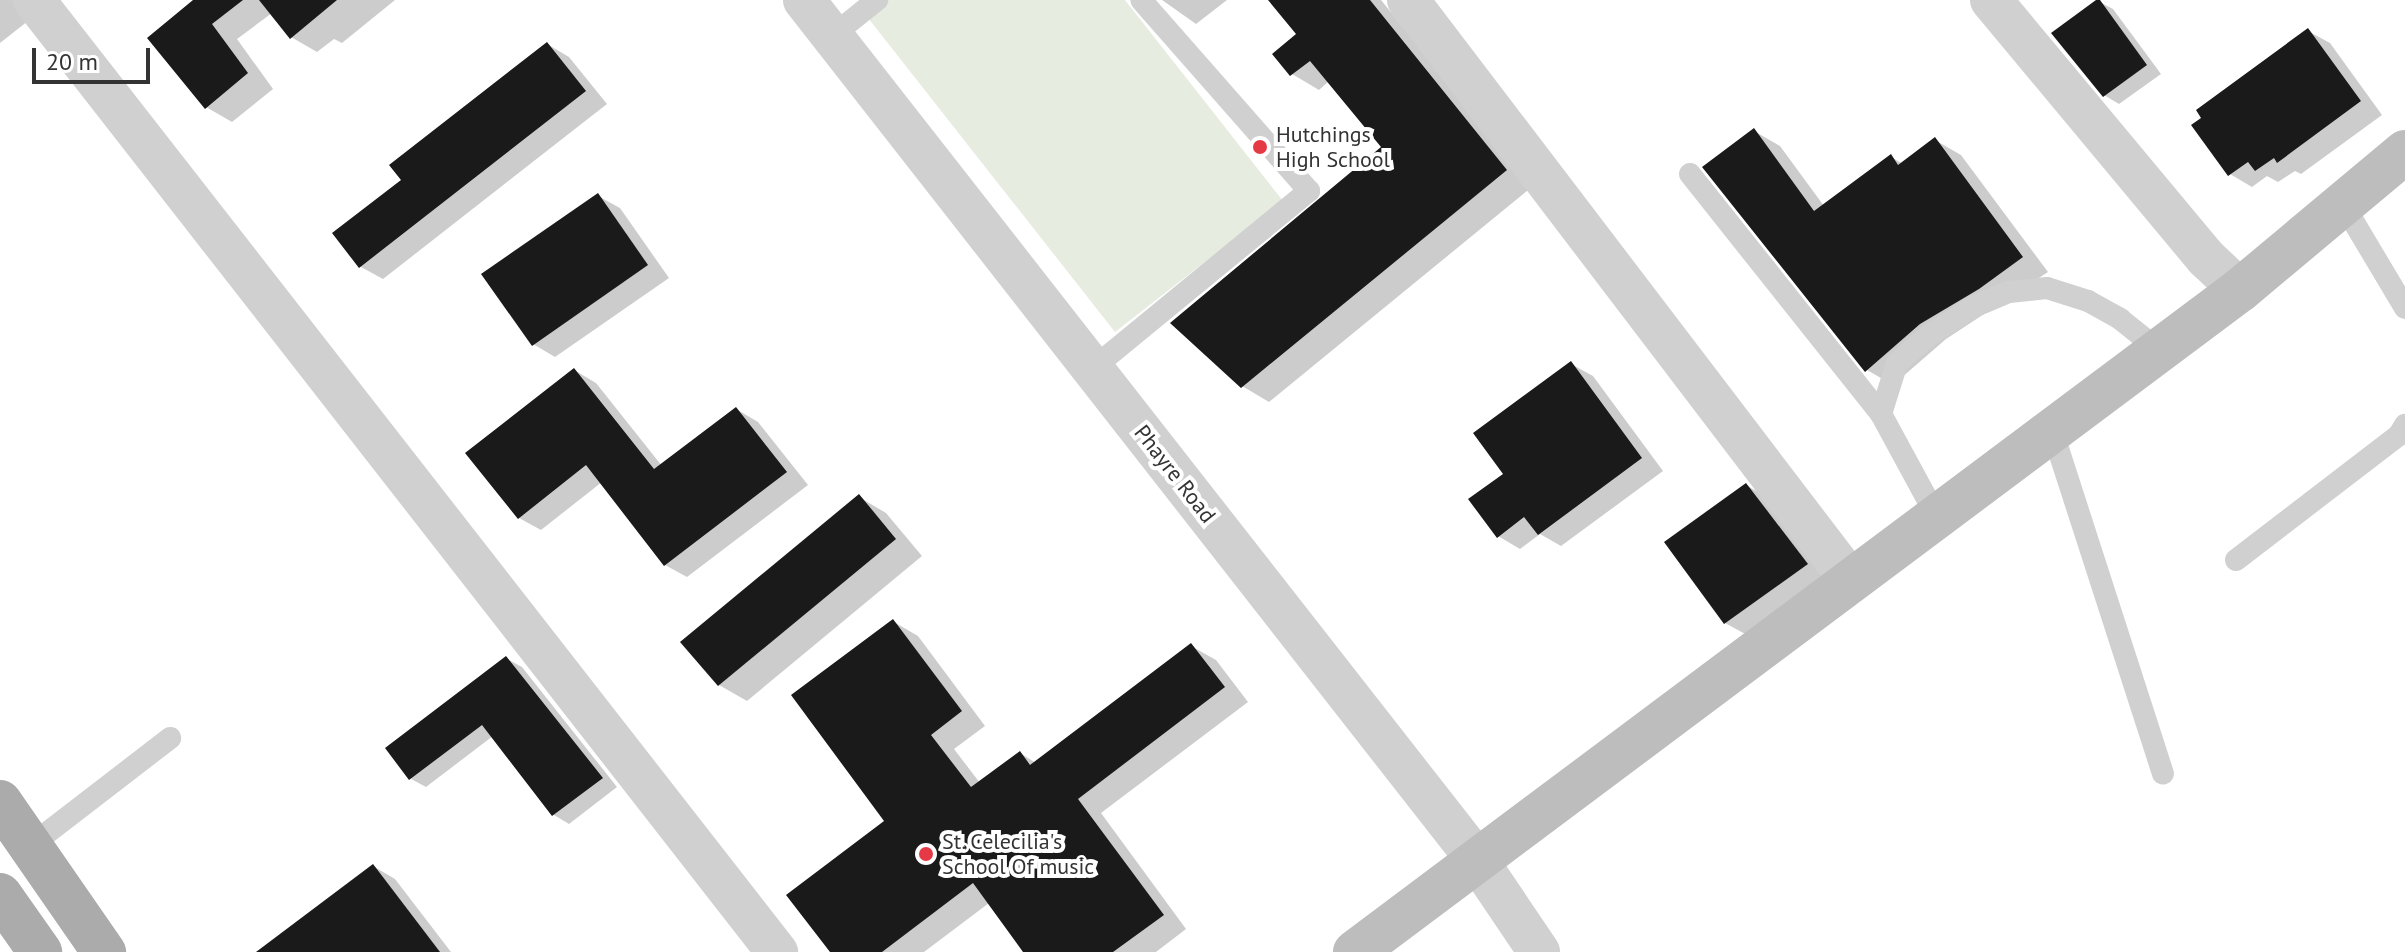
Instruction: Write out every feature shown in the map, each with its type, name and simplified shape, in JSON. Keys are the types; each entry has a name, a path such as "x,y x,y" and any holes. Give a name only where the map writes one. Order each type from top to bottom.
{"main road":[{"path":"0,802 104,952"},
{"path":"0,895 40,952"}],"street":[{"path":"34,0 777,952"},
{"name":"Phayre Road","path":"804,0 1477,860 1539,952"},
{"path":"1408,0 1851,581"},
{"path":"1991,0 2206,258 2240,290"},
{"path":"1355,952 2240,290 2405,152"}],"lane":[{"path":"832,36 877,0"},
{"path":"1092,369 1309,191 1141,0"},
{"path":"1690,174 1881,414 1937,517"},
{"path":"2343,204 2405,308"},
{"path":"1881,414 1897,363 1928,336 1973,307 2009,292 2047,288 2088,301 2120,319 2159,350"},
{"path":"2236,560 2399,435 2405,425"},
{"path":"2052,430 2163,774"},
{"path":"30,846 170,738"}],"shaded area":[{"path":"873,0 1125,0 1283,201 1115,332 861,9"}],"building":[{"path":"193,0 243,0 212,24 248,73 205,109 147,38"},
{"path":"259,0 337,0 290,39"},
{"path":"1268,0 1370,0 1507,170 1241,388 1170,323 1381,147 1310,61 1290,76 1272,54 1296,34"},
{"path":"2100,0 2147,65 2103,97 2051,33"},
{"path":"2308,28 2361,101 2277,163 2274,158 2255,171 2248,162 2228,176 2191,125 2201,118 2196,110"},
{"path":"547,42 586,91 359,268 332,233 401,180 389,165"},
{"path":"1754,128 1814,211 1891,154 1898,165 1935,137 2023,257 1979,289 1920,324 1865,372 1702,167"},
{"path":"598,193 648,265 532,346 481,274"},
{"path":"1571,361 1642,458 1538,535 1524,517 1497,538 1468,499 1503,474 1473,433"},
{"path":"574,368 654,469 736,407 787,472 664,566 586,465 518,519 465,453"},
{"path":"1746,483 1808,564 1724,624 1664,542"},
{"path":"859,494 896,539 718,686 680,642"},
{"path":"893,619 962,711 931,735 971,787 1020,751 1030,765 1191,643 1225,687 1078,799 1164,915 1113,952 1023,952 973,883 882,952 830,952 786,895 884,821 791,695"},
{"path":"506,656 603,778 552,816 482,725 409,780 385,748"},
{"path":"373,864 440,952 256,952"}],"place":[{"name":"Hutchings High School","path":"1260,147"},
{"name":"St. Celecilia's School Of music","path":"926,854"}]}
